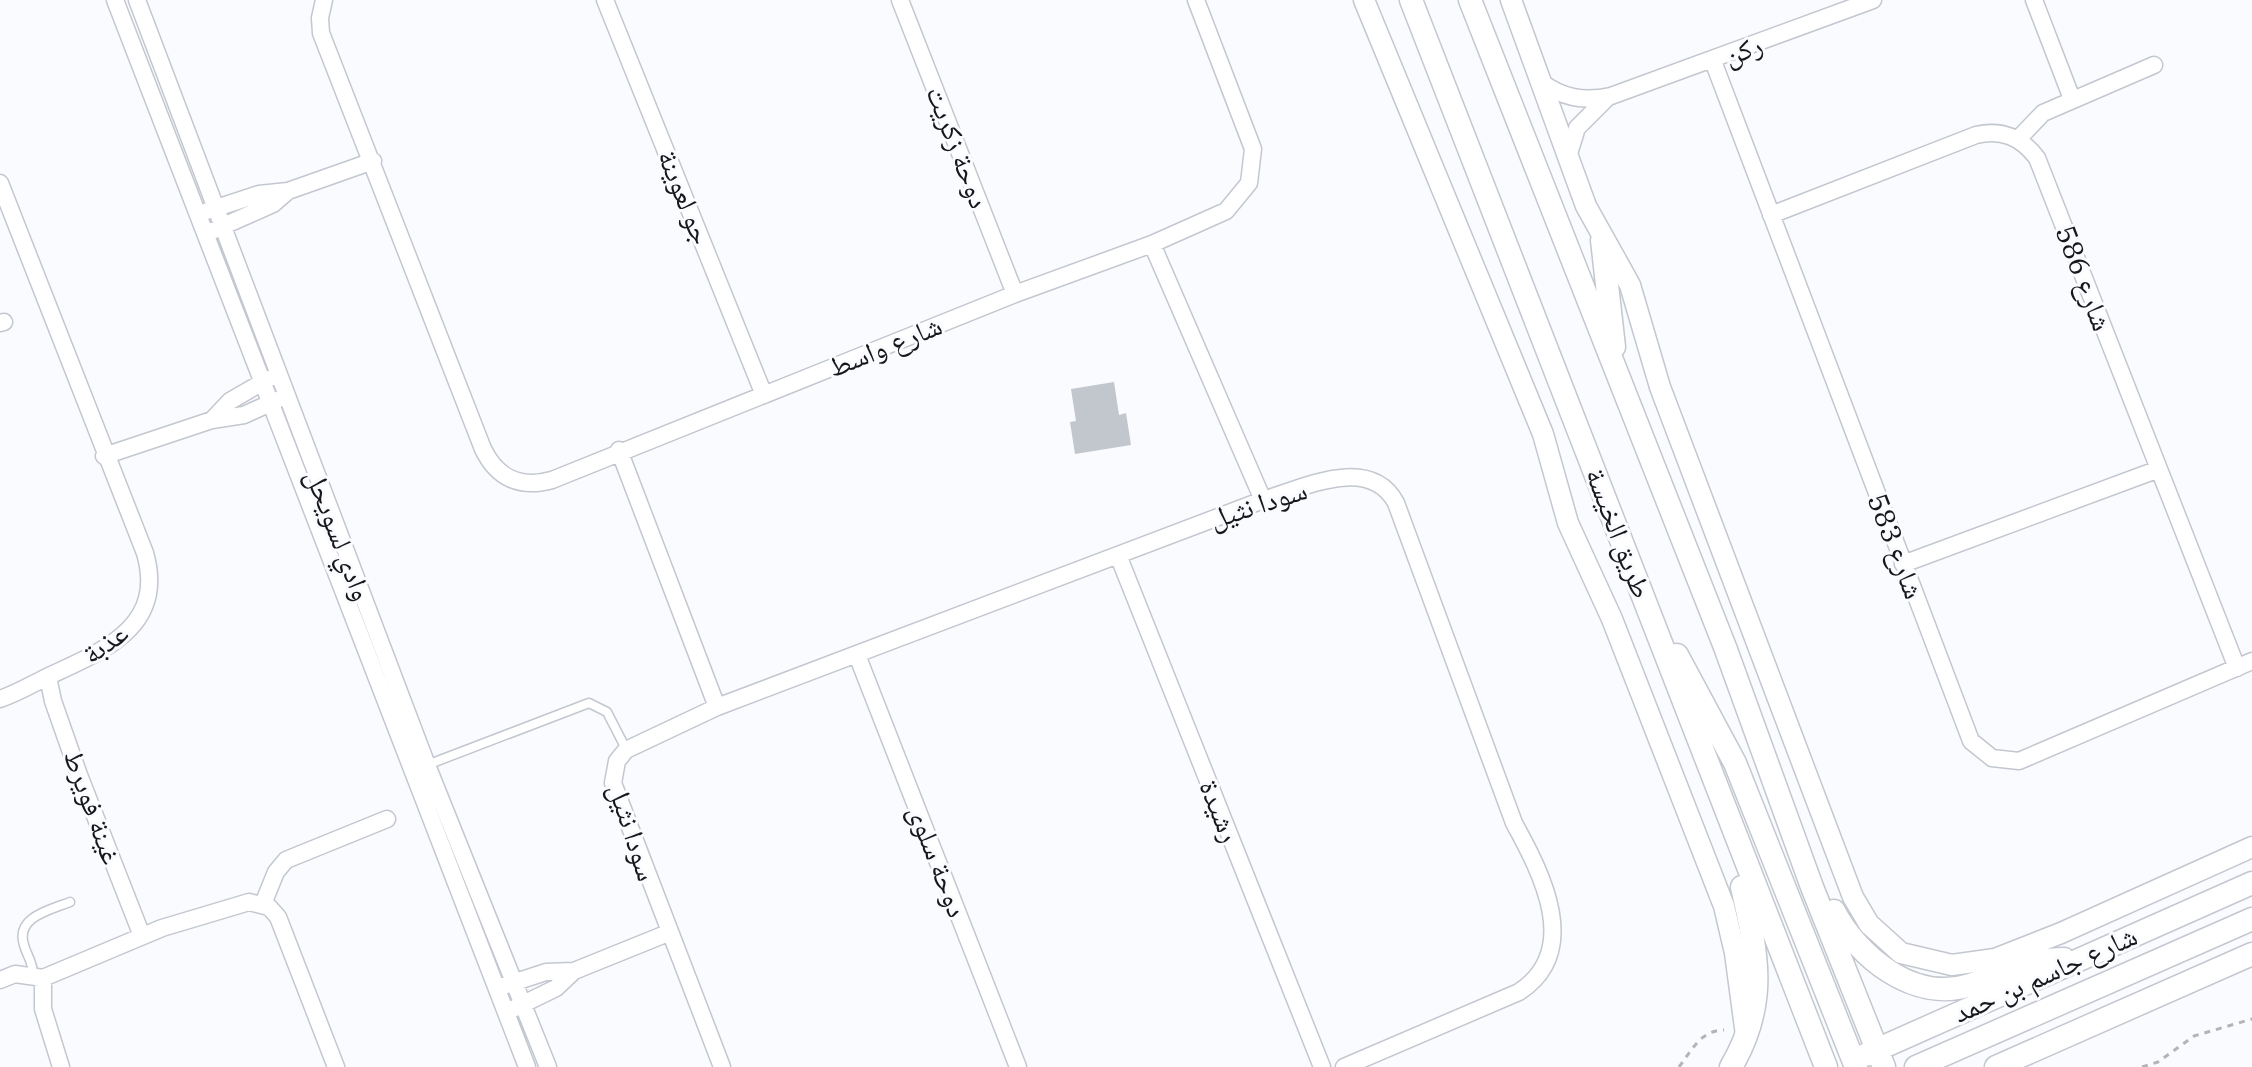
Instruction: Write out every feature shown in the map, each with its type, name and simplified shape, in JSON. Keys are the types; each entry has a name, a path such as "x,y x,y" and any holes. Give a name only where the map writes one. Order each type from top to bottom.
{"main road":[{"name":"طريق الخيسة","path":"1470,0 1617,380 1725,647 1879,1061"},
{"name":"طريق الخيسة","path":"1411,3 1826,1067"},
{"path":"1602,240 1617,380"},
{"path":"1646,603 1692,679 1735,763 1850,1065"},
{"path":"1731,1067 1737,1033 1757,963 1753,926 1739,872 1739,846"},
{"name":"شارع جاسم بن حمد","path":"1850,1065 1879,1061 2077,960 2252,883"},
{"path":"1812,887 1827,900 1862,952 1895,974 1924,986 1953,989 2029,962 2077,960"},
{"path":"1916,1067 2252,919"},
{"path":"1996,1067 2252,954"},
{"path":"2025,1067 2062,1038"}],"street":[{"name":"وادي لسويحل","path":"115,0 287,396 427,765 548,1067"},
{"name":"وادي لسويحل","path":"137,0 206,211"},
{"name":"شارع واسط","path":"324,0 321,33 489,462 510,480 538,484 1015,294 1152,244 1226,211 1244,191 1253,166 1253,149 1196,0"},
{"name":"جو لعوينة","path":"605,0 764,395"},
{"name":"دوحة زكريت","path":"900,0 1015,294"},
{"name":"طريق الخيسة","path":"1364,0 1543,434 1568,523 1612,619 1724,906 1735,953 1737,1033"},
{"path":"1511,0 1568,158 1602,240 1623,270 1633,295 1656,376 1853,897 1869,924 1901,953 1952,965 1995,959 2061,933 2252,847"},
{"name":"ركن","path":"1540,81 1566,96 1581,100 1611,96 1873,0"},
{"path":"2034,0 2072,99"},
{"name":"شارع 583","path":"1713,61 1964,729 1980,751 2005,762 2032,756 2244,664"},
{"path":"1771,215 1976,135 1997,133 2018,139 2035,118 2154,65"},
{"name":"ركن","path":"1568,158 1577,128 1586,115 1611,96"},
{"name":"شارع 586","path":"2018,139 2037,158 2159,469 2244,664"},
{"path":"206,211 259,194 288,191 373,161"},
{"name":"عذبة","path":"0,183 104,456 145,553 150,577 147,601 128,631 92,657 0,699"},
{"path":"214,230 273,204 288,191"},
{"name":"وادي لسويحل","path":"214,230 262,383 527,1067"},
{"path":"1152,244 1263,500"},
{"path":"212,420 230,401 278,374"},
{"path":"104,456 212,420 244,415 287,396"},
{"path":"619,450 717,707"},
{"path":"1903,564 2159,469"},
{"name":"سودا نثيل","path":"722,1067 613,783 617,761 626,750 717,707 1263,500 1357,476 1378,482 1391,493 1514,823 1533,855 1554,927 1551,958 1532,983 1344,1067"},
{"name":"رشيدة","path":"1118,555 1322,1067"},
{"name":"دوحة سلوى","path":"857,655 1018,1067"},
{"name":"غينة فويرط","path":"48,677 79,775 142,936"},
{"path":"263,904 276,872 286,860 387,819"},
{"path":"0,980 15,974 38,977 142,936 249,902 263,904 278,917 336,1067"},
{"path":"497,988 546,972 574,971 668,933"},
{"path":"506,1012 556,988 574,971"},
{"path":"38,977 43,1009 61,1067"}],"lane":[{"path":"427,765 589,703 607,712 626,750"},
{"path":"38,977 22,941 24,929 36,915 70,902"}],"path":[{"path":"2142,1067 2158,1062 2194,1036 2252,1019"},
{"path":"1679,1067 1701,1037 1711,1031 1737,1033"}],"building":[{"path":"1114,382 1119,415 1126,413 1131,445 1075,454 1070,422 1076,421 1071,389"}]}
